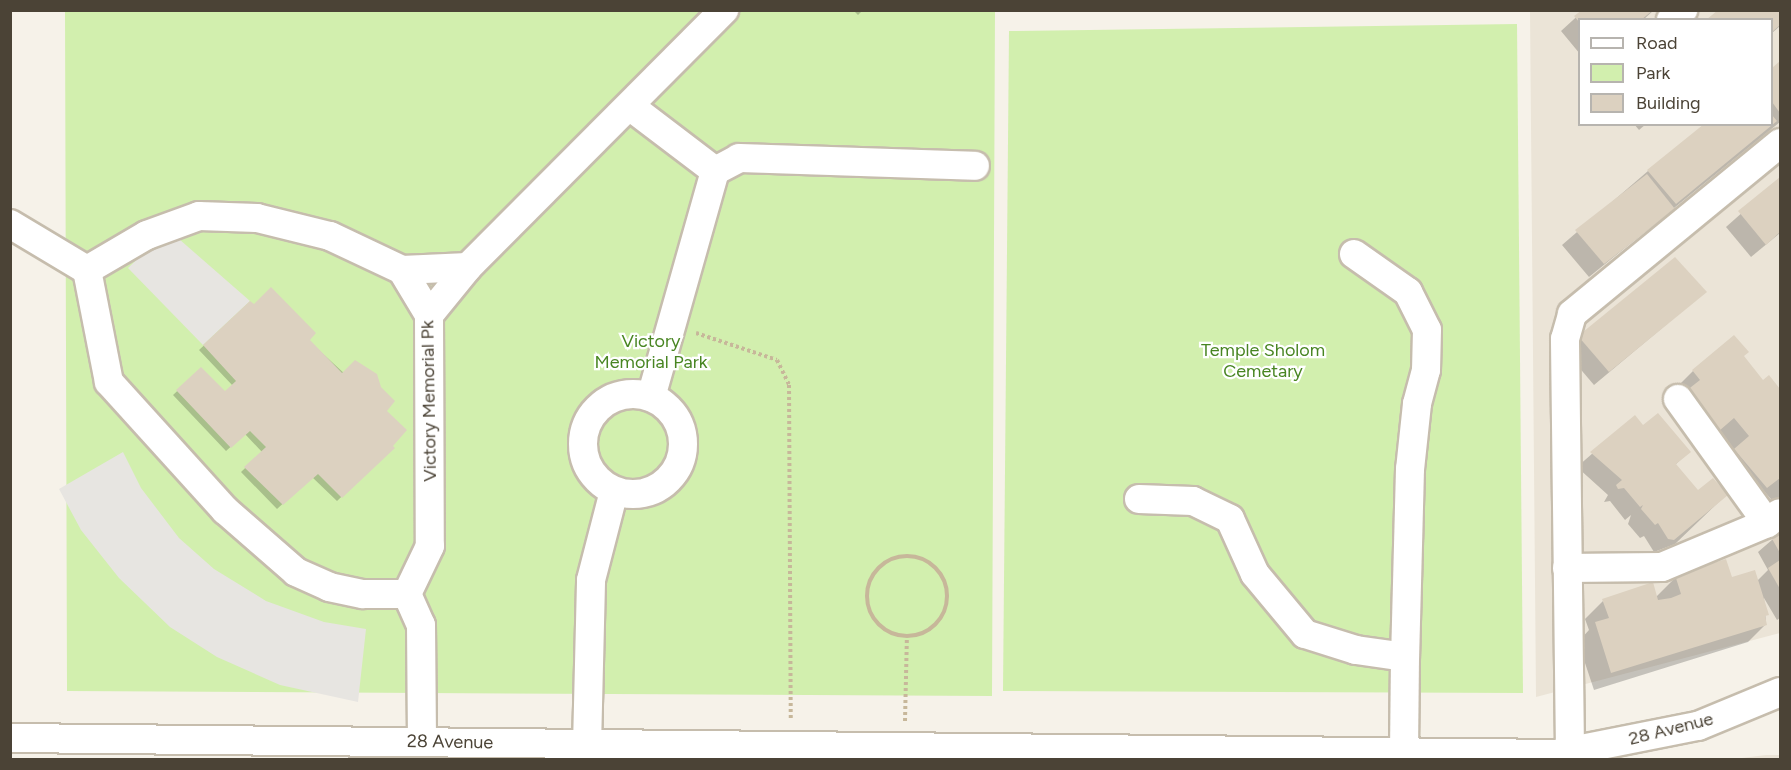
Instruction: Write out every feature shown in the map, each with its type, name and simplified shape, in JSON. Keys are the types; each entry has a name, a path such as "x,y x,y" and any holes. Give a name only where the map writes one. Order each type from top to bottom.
{"street":[{"path":"429,315 468,267 631,107 717,13"},
{"path":"631,107 715,171"},
{"path":"1561,755 1567,568 1565,339 1572,314 1780,143"},
{"path":"651,397 715,171 739,158 975,166"},
{"path":"87,270 147,235 199,216 257,218 330,236 402,270 468,267"},
{"path":"10,224 87,270 109,382 225,510 296,572 329,587 363,594 407,594 421,625 422,742"},
{"path":"1354,254 1408,292 1427,330 1426,370 1417,404 1410,469 1404,753"},
{"name":"Victory Memorial Pk","path":"402,270 429,315 430,546 407,594"},
{"path":"623,395 651,397 669,409 679,423 682,457 676,473 656,489 631,495 614,491 601,483 584,456 587,424 608,400 623,395"},
{"path":"1567,568 1662,567 1774,518 1678,399"},
{"path":"587,746 591,580 614,491"},
{"path":"1139,499 1193,501 1230,519 1255,574 1305,634 1356,650 1405,657"},
{"name":"28 Avenue","path":"10,738 422,742 981,754 1561,755 1698,726 1780,692"}],"path":[{"path":"672,325 777,360 789,385 791,727"},
{"path":"904,556 923,560 939,571 948,595 946,608 936,624 920,634 907,636 893,634 873,617 867,590 880,567 904,556"},
{"path":"906,728 907,636"}],"shaded area":[{"path":"1530,11 1780,11 1780,633 1536,697"},
{"path":"179,239 250,301 203,345 128,268 152,245"},
{"path":"123,452 141,488 179,538 214,569 266,601 324,622 366,629 358,702 280,685 217,657 170,627 119,578 81,530 59,489"},
{"path":"1780,755 1780,759 1734,759"}],"green space":[{"name":"Victory Memorial Park","path":"65,11 1517,11 995,12 992,696 67,691"},
{"name":"Temple Sholom Cemetary","path":"1517,24 1523,693 1003,691 1009,31"}],"building":[{"path":"1582,10 1653,10 1643,18 1578,18 1578,21 1574,16"},
{"path":"1718,10 1780,10 1780,25 1773,31 1773,18 1708,18"},
{"path":"1780,61 1780,113 1773,103 1773,67"},
{"path":"1702,126 1771,126 1676,204 1647,170"},
{"path":"1647,174 1675,209 1604,264 1575,230"},
{"path":"1780,177 1780,232 1766,245 1738,211"},
{"path":"1675,257 1707,292 1609,372 1578,336"},
{"path":"271,287 316,333 310,340 342,373 355,360 377,374 381,387 395,401 387,411 407,430 393,446 395,448 342,498 318,474 283,505 244,467 266,447 250,431 231,448 176,390 201,367 225,391 236,381 203,345 250,301 254,304"},
{"path":"1734,335 1749,352 1744,356 1763,380 1769,375 1780,389 1780,478 1767,488 1734,449 1749,436 1734,418 1719,431 1686,391 1700,380 1692,370"},
{"path":"1658,413 1691,452 1676,464 1698,490 1713,478 1728,495 1674,540 1668,539 1658,523 1655,525 1641,509 1643,505 1640,507 1624,488 1618,489 1616,485 1622,480 1590,452 1635,415 1643,425"},
{"path":"1780,531 1780,553 1771,537"},
{"path":"1726,559 1732,577 1755,570 1769,615 1765,616 1767,625 1611,673 1595,622 1609,618 1602,599 1653,582 1658,600 1671,598 1681,594 1675,575"},
{"path":"1780,560 1780,589 1768,568"}]}
